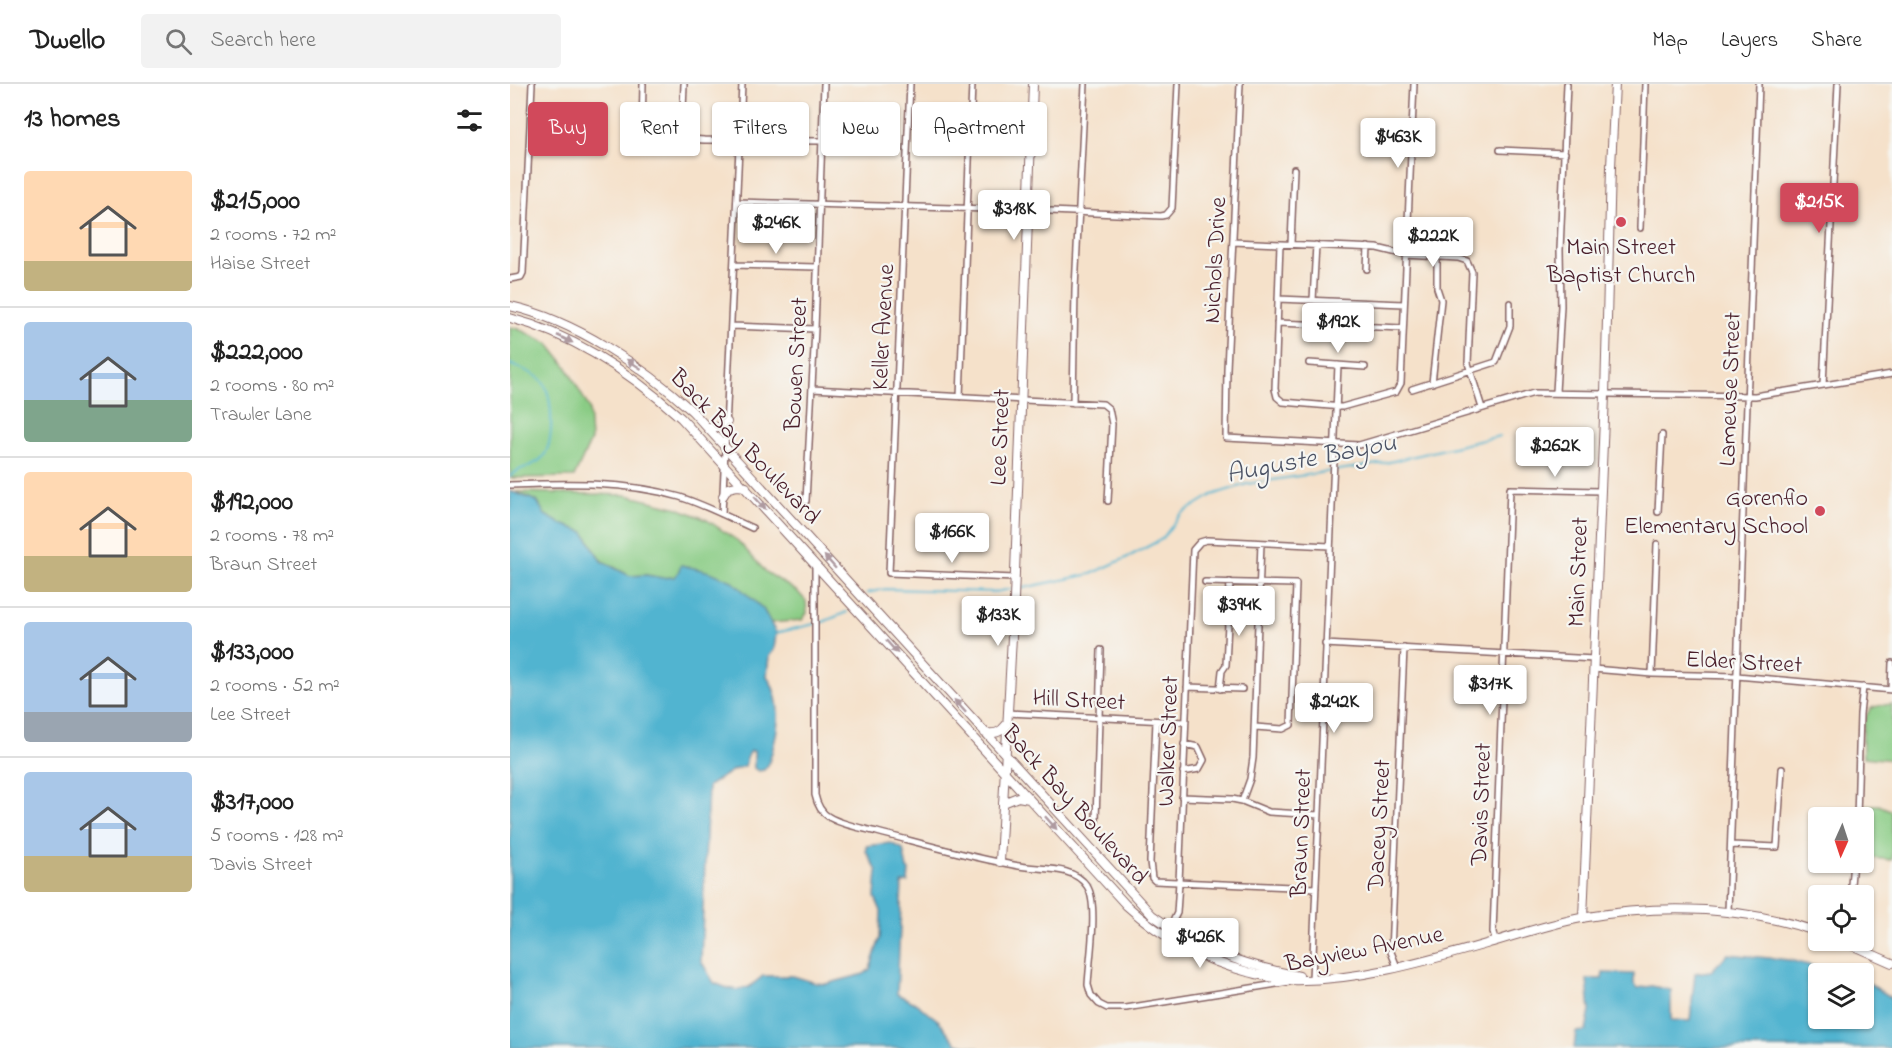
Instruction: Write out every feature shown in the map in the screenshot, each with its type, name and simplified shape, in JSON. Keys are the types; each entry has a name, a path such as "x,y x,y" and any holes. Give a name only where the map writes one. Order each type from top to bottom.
{"main road":[{"name":"Lee Street","path":"1000,862 1015,580 1033,84"},
{"name":"Main Street","path":"1582,918 1605,395 1615,84"},
{"name":"Back Bay Boulevard","path":"510,306 561,324 617,354 668,389 725,446 1152,915 1202,946 1225,957 1312,979"},
{"name":"Back Bay Boulevard","path":"510,318 559,336 598,355 641,384 681,418 724,462 1126,905 1163,936 1183,948 1225,966 1286,980 1312,979"},
{"path":"708,428 716,428 727,422"},
{"path":"723,496 728,488 746,487"},
{"path":"985,734 1001,731 1006,725"},
{"path":"1003,804 1018,796 1029,799"},
{"name":"Bayview Avenue","path":"1312,979 1356,975 1397,967 1582,918 1648,911 1728,910 1808,929"},
{"path":"1865,951 1892,963"}],"street":[{"path":"510,279 520,278 523,273 532,84"},
{"path":"643,84 643,102"},
{"path":"683,102 684,84"},
{"path":"741,102 742,84"},
{"name":"Bowen Street","path":"823,102 824,84"},
{"name":"Keller Avenue","path":"910,84 889,573 1015,580"},
{"path":"960,397 972,84"},
{"path":"1073,404 1084,84"},
{"path":"738,202 1166,215 1172,208 1178,84"},
{"name":"Nichols Drive","path":"1240,84 1226,438 1335,445"},
{"path":"1280,244 1275,389 1277,397 1283,402 1336,406 1354,404 1393,393 1401,383 1414,84"},
{"path":"1556,392 1561,306 1560,250 1567,84"},
{"path":"1640,228 1645,84"},
{"name":"Lameuse Street","path":"1728,910 1759,84"},
{"path":"1823,385 1838,84"},
{"path":"1500,150 1565,153"},
{"path":"722,514 739,156"},
{"name":"Bowen Street","path":"806,501 822,156"},
{"path":"1291,244 1294,169"},
{"path":"1233,242 1368,247 1406,255 1458,258 1467,261 1472,272 1468,358 1482,408"},
{"path":"1313,300 1316,245"},
{"path":"1367,269 1368,247"},
{"path":"1432,383 1441,300 1437,288 1437,257"},
{"path":"734,265 817,267"},
{"path":"1278,299 1404,304"},
{"path":"1412,389 1492,364 1498,359 1510,326 1510,303"},
{"path":"1277,323 1403,328"},
{"path":"732,326 815,329"},
{"path":"1309,363 1365,367"},
{"name":"Braun Street","path":"1312,979 1338,365"},
{"path":"1335,445 1365,443 1534,393 1766,395 1892,374"},
{"path":"812,389 1020,399 1107,406 1112,424 1108,501"},
{"path":"1658,512 1662,435"},
{"path":"512,484 636,487 680,497 752,528"},
{"name":"Davis Street","path":"1495,941 1493,932 1510,489 1600,491"},
{"name":"Walker Street","path":"1170,927 1177,913 1179,882 1193,550 1207,540 1330,546"},
{"path":"1242,801 1252,768 1255,728 1261,543"},
{"path":"1652,674 1657,544"},
{"name":"Bayview Avenue","path":"815,563 816,795 821,811 828,817 1000,862 1029,868 1065,871 1080,877 1088,888 1093,906 1088,985 1091,995 1099,1004 1107,1008 1137,1007 1312,979"},
{"path":"1205,582 1296,584 1292,725 1288,728 1255,728"},
{"path":"1220,688 1222,671 1226,665 1230,582"},
{"path":"1325,644 1594,659"},
{"name":"Dacey Street","path":"1397,967 1391,952 1404,648"},
{"path":"1096,821 1101,650"},
{"path":"1891,690 1892,663"},
{"name":"Elder Street","path":"1593,669 1652,674 1737,676 1891,690"},
{"path":"1187,687 1242,689"},
{"path":"1857,807 1863,687"},
{"name":"Hill Street","path":"1007,714 1185,722"},
{"path":"1156,721 1150,868 1155,881 1316,888"},
{"path":"1183,772 1199,769 1204,759 1198,747 1184,744"},
{"path":"1731,845 1777,847 1782,769"},
{"path":"1182,797 1242,801 1269,812 1319,815"}],"green space":[{"path":"510,327 549,344 566,366 589,408 591,440 574,477 510,478"},
{"path":"516,492 626,495 678,508 707,520 738,541 766,572 798,592 806,601 807,613 802,620 771,623 763,609 681,566 674,577 630,576 601,560 584,532 561,524 545,515 537,501"},
{"path":"1892,704 1892,760 1863,757 1863,731 1868,712 1874,707"},
{"path":"1864,805 1879,805 1892,811 1892,860 1874,858 1874,807 1864,807"}],"water":[{"path":"510,491 537,501 545,515 561,524 584,532 601,561 630,576 674,577 681,565 710,572 732,581 763,609 776,633 774,650 769,656 767,676 776,698 778,720 775,742 768,765 764,770 758,771 754,768 754,751 750,751 745,766 733,770 708,786 701,961 714,983 739,990 749,987 763,976 793,976 826,984 864,974 870,969 880,938 881,911 875,897 877,871 866,851 866,846 891,843 903,849 909,870 908,882 902,883 897,994 915,1003 939,1021 956,1043 979,1048 510,1048"},
{"path":"1728,954 1789,960 1808,965 1808,1029 1874,1029 1874,986 1892,998 1892,1048 1574,1048 1576,1032 1586,1031 1590,1011 1587,979 1602,979 1603,973 1634,974 1634,984 1638,988 1652,986 1671,990 1671,1020 1690,1021 1695,973 1711,971"}],"waterway":[{"path":"510,364 543,382 551,409 551,432 542,458 513,473 510,477"},
{"name":"Auguste Bayou","path":"1018,589 1091,574 1128,557 1162,539 1181,514 1212,495 1247,484 1385,463 1500,436"},
{"name":"Auguste Bayou","path":"867,593 885,589 995,592 1012,589"},
{"name":"Auguste Bayou","path":"776,633 823,622 847,612"}],"place":[{"name":"Main Street Baptist Church","path":"1621,222"},
{"name":"Gorenflo Elementary School","path":"1820,511"}]}
